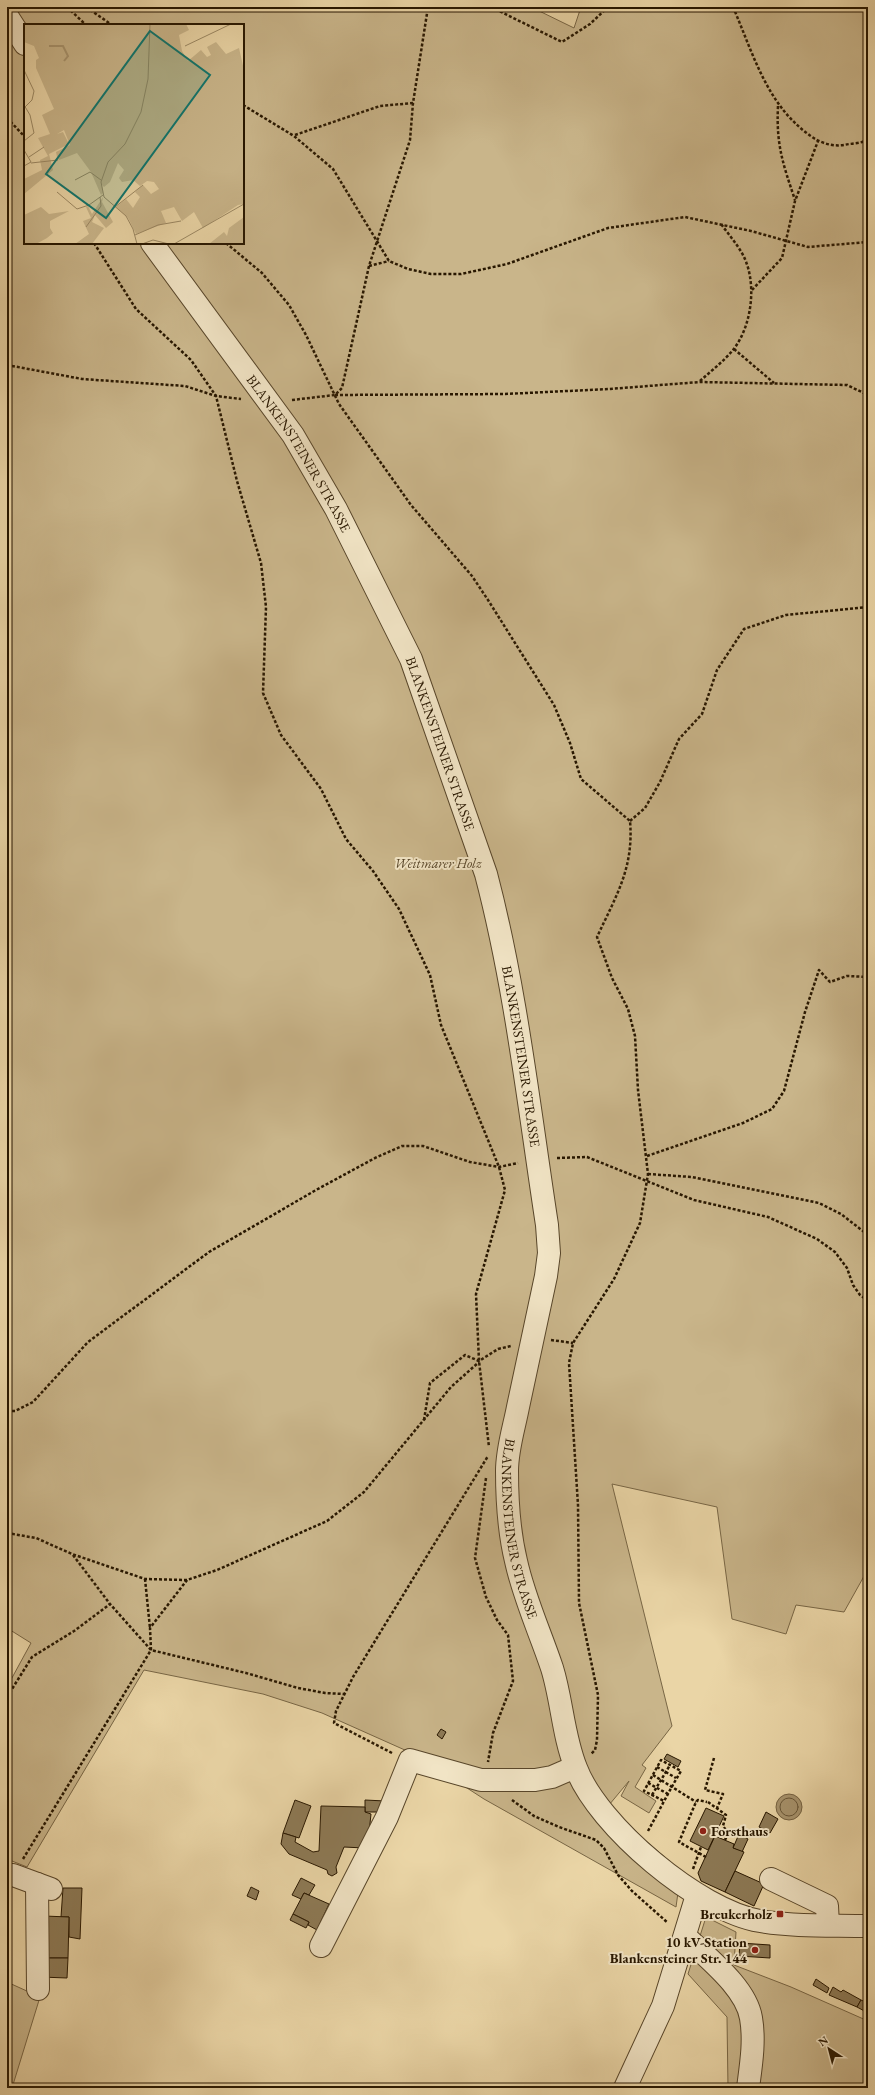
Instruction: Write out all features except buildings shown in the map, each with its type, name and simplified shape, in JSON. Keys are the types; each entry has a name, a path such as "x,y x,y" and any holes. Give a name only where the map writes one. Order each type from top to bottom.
{"street":[{"path":"7,16 24,42"},
{"name":"BLANKENSTEINER STRASSE","path":"153,244 269,401 308,459 368,571 411,659 486,874 496,911 508,972 537,1160 549,1252 546,1276 509,1452 507,1470 509,1513 516,1562 555,1679 565,1731 575,1767 584,1787 601,1810 659,1868 697,1895 715,1905 758,1921 868,1926"},
{"path":"321,1946 384,1824 410,1760 481,1780 535,1780 552,1777 575,1767"},
{"path":"12,1877 44,1887 38,1989"},
{"path":"771,1879 827,1906 828,1925"},
{"path":"625,2088 663,2006 697,1895"},
{"path":"684,1936 731,1982 747,2004 751,2016 753,2034 748,2088"}],"path":[{"path":"68,7 85,24"},
{"path":"86,7 111,24"},
{"path":"334,395 342,388 369,266 410,140 413,103 428,7"},
{"path":"492,7 562,42 590,24 608,7"},
{"path":"733,7 765,83 778,105 788,118 818,141 839,146 868,139"},
{"path":"294,136 380,106 413,103"},
{"path":"778,105 776,131 780,155 795,200"},
{"path":"244,106 294,136 333,169 377,238 389,261"},
{"path":"7,118 24,136"},
{"path":"752,290 782,258 795,200 818,141"},
{"path":"369,266 389,261 408,269 431,274 461,274 506,264 608,228 685,217 721,224 808,247 868,242"},
{"path":"700,382 734,349 746,325 752,290 750,272 744,256 721,224"},
{"path":"95,244 136,309 191,360 216,396 237,481 261,563 266,607 263,692 281,735 321,789 346,839 373,871 399,909 430,975 441,1025 499,1167 505,1190 476,1294 479,1361 489,1454 488,1461"},
{"path":"227,244 262,273 288,305 306,334 334,395 411,505 472,576 535,671 554,705 570,744 581,779 630,821 632,841 627,869 597,937 612,978 628,1009 635,1036 638,1090 648,1174 640,1223 614,1279 573,1343 569,1363 578,1506 579,1603 598,1695 595,1750 575,1767"},
{"path":"734,349 775,383"},
{"path":"7,364 82,379 185,386 216,396 269,401 334,395 505,394 609,389 700,382 847,385 868,395"},
{"path":"630,821 645,808 660,782 679,739 702,714 717,670 744,629 786,615 868,607"},
{"path":"647,1156 743,1123 772,1109 784,1091 805,1012 819,970 830,982 847,976 868,977"},
{"path":"7,1411 15,1411 33,1402 88,1342 209,1252 374,1158 402,1146 423,1146 470,1162 499,1167 537,1160 587,1157 694,1200 768,1217 817,1239 835,1252 847,1268 853,1285 860,1295 868,1301"},
{"path":"648,1174 692,1176 819,1203 841,1214 868,1235"},
{"path":"7,1533 36,1538 72,1554 145,1579 187,1580 217,1570 327,1521 364,1492 451,1386 479,1361 498,1349 533,1340 573,1343"},
{"path":"424,1420 430,1383 465,1356 479,1361"},
{"path":"410,1760 334,1723 336,1711 344,1694 489,1454"},
{"path":"481,1780 488,1766 493,1733 513,1681 508,1635 497,1620 486,1597 475,1558 486,1476"},
{"path":"72,1554 110,1604 151,1650 246,1673 298,1688 325,1693 344,1694"},
{"path":"12,1877 151,1650 145,1579"},
{"path":"150,1628 187,1580"},
{"path":"7,1697 32,1656 74,1631 110,1604"},
{"path":"714,1758 705,1790 723,1794 717,1808"},
{"path":"646,1835 681,1771 661,1760 644,1791 664,1801"},
{"path":"652,1795 670,1765"},
{"path":"657,1767 676,1778"},
{"path":"653,1775 696,1802 698,1800 707,1802 717,1808 726,1815 723,1826 728,1834 735,1836"},
{"path":"648,1783 668,1794"},
{"path":"511,1799 540,1818 596,1840 604,1848 618,1875 632,1892 684,1936"},
{"path":"696,1802 679,1842 706,1857"},
{"path":"725,1840 728,1834"},
{"path":"699,1853 701,1847"}],"green space":[{"name":"Weitmarer Holz","path":"7,7 531,7 574,28 581,7 868,7 868,1569 844,1612 796,1605 786,1634 732,1619 717,1507 612,1484 672,1726 642,1765 646,1768 635,1787 656,1801 649,1813 621,1796 629,1781 609,1805 646,1841 681,1871 676,1907 484,1799 416,1755 322,1713 263,1694 144,1670 27,1867 7,1859 7,1687 31,1643 7,1628"},
{"path":"706,1917 736,1932 734,1965 791,1987 868,2021 868,2088 728,2088 727,2017 688,1974"},
{"path":"7,1982 40,1997 12,2088 7,2088"}],"water":[{"path":"789,1794 798,1798 802,1807 798,1816 789,1820 780,1816 776,1807 780,1798"}],"place":[{"name":"Forsthaus","path":"703,1831"},
{"name":"Breukerholz","path":"780,1914"},
{"name":"10 kV-Station Blankensteiner Str. 144","path":"755,1950"}]}
